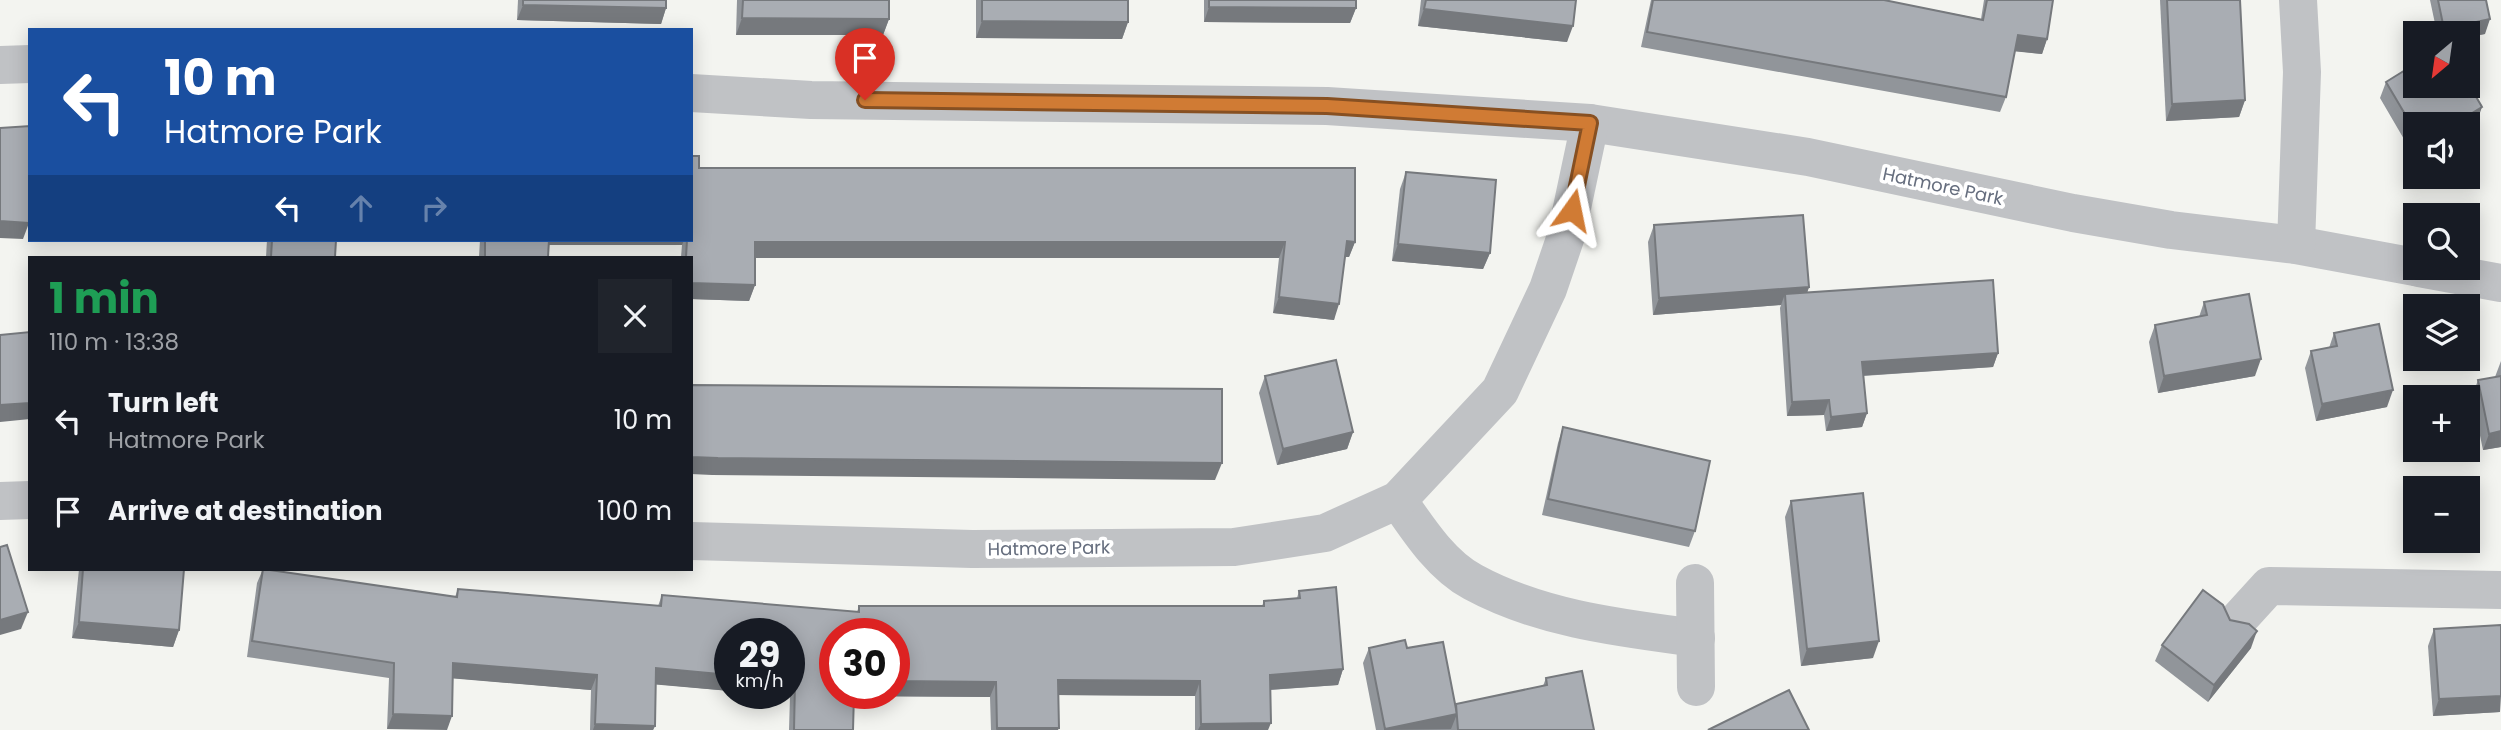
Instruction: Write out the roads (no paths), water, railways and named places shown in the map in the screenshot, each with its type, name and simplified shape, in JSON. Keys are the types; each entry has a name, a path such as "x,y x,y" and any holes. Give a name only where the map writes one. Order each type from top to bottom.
{"street":[{"path":"2297,245 2302,72 2298,0"},
{"path":"0,65 28,64"},
{"name":"Hatmore Park","path":"693,93 811,100 1327,106 1590,123 1808,157 2073,214 2171,230 2297,245 2403,264"},
{"name":"Hatmore Park","path":"693,541 972,549 1234,547 1325,533 1398,500 1500,391 1548,289 1566,236 1590,123"},
{"name":"Hatmore Park","path":"2480,279 2501,283"},
{"path":"0,501 28,500"},
{"path":"1398,500 1431,546 1472,582 1540,609 1612,626 1696,638"},
{"path":"1695,583 1696,687"},
{"path":"2238,620 2269,586 2501,590"}]}
